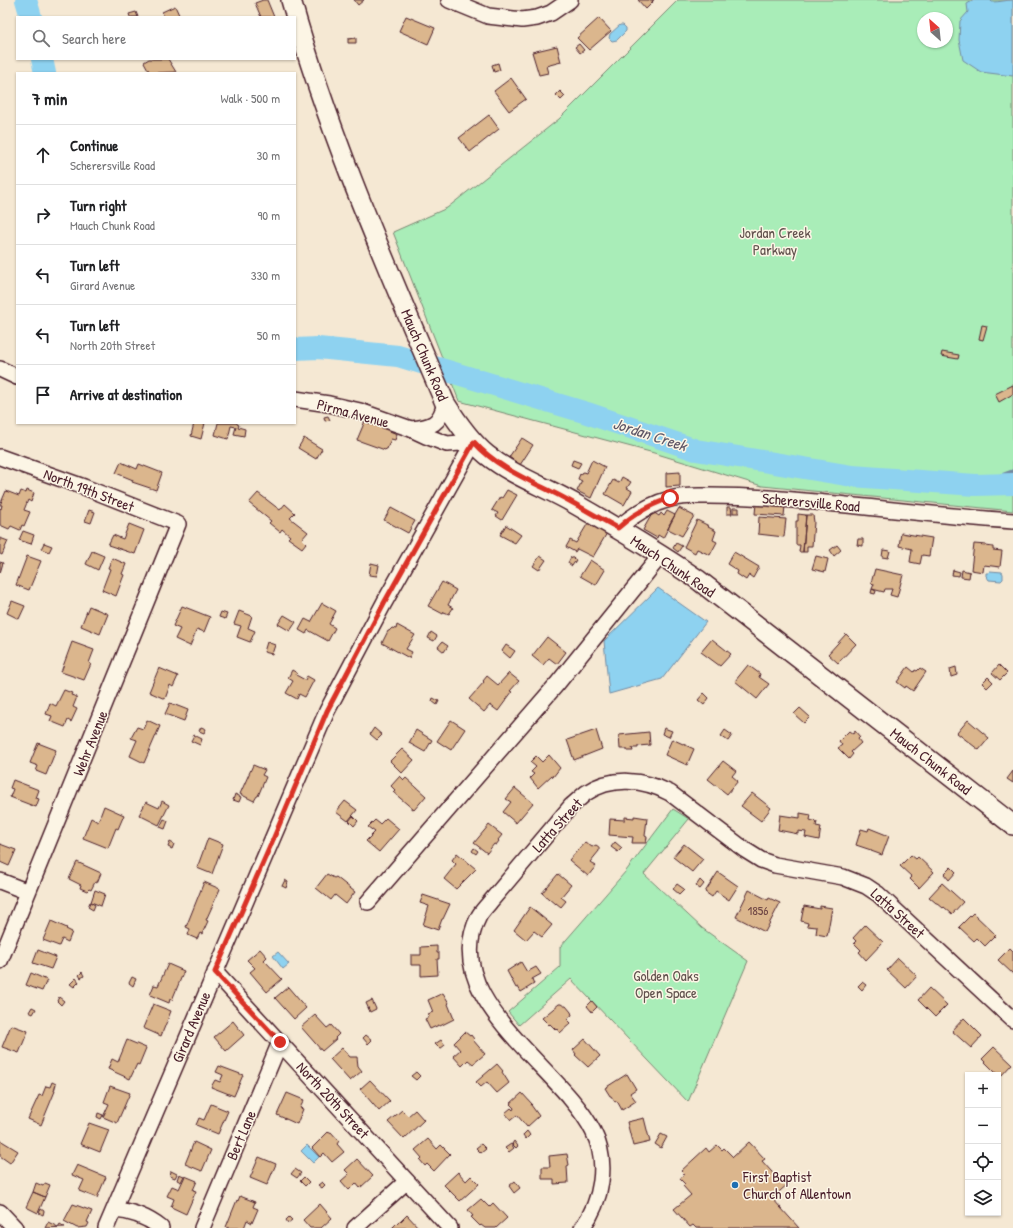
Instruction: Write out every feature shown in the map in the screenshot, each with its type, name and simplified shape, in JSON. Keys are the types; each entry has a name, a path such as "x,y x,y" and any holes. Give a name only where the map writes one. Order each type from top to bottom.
{"main road":[{"name":"Mauch Chunk Road","path":"292,0 317,84 340,146 412,326 445,403 474,442 487,455 503,466 618,528 661,555 716,594 1013,825"}],"street":[{"path":"449,0 488,16 522,20 537,18 551,13 568,2"},
{"path":"0,370 16,377"},
{"name":"Pirma Avenue","path":"296,399 329,404 354,410 411,428 426,436 448,444 474,442"},
{"name":"Pirma Avenue","path":"411,428 424,428 438,421 443,414 445,403"},
{"name":"Girard Avenue","path":"106,1228 327,711 391,590 474,442"},
{"name":"North 19th Street","path":"0,457 84,487 178,524"},
{"name":"Scherersville Road","path":"618,528 639,512 656,503 670,498 686,496 759,497 846,504 1013,521"},
{"name":"Wehr Avenue","path":"0,961 178,524"},
{"path":"368,902 557,684 661,555"},
{"name":"Latta Street","path":"582,1228 596,1203 601,1186 602,1167 600,1151 594,1133 589,1122 575,1103 512,1034 487,1003 479,989 470,962 474,930 479,916 571,806 586,794 600,786 613,782 629,781 642,782 658,786 670,792 745,850 761,860 775,865 843,877 866,886 878,894 1013,1020"},
{"path":"0,880 28,892"},
{"name":"North 20th Street","path":"215,972 450,1228"},
{"name":"Bert Lane","path":"202,1228 280,1042"},
{"path":"355,1228 407,1181"},
{"path":"114,1210 124,1210 138,1214 152,1221 161,1228"},
{"path":"0,1212 15,1228"}],"green space":[{"name":"Jordan Creek Parkway","path":"678,0 1013,0 1013,511 762,486 654,453 459,401 393,232 447,208 559,119"},
{"name":"Golden Oaks Open Space","path":"673,809 689,819 644,874 702,928 748,961 688,1102 571,979 519,1025 508,1012 560,967 560,947 626,871"}],"water":[{"path":"974,0 990,0 992,2 1013,0 1013,76 981,72 963,60 959,40 960,21 968,12 967,4"},
{"path":"620,25 623,25 626,28 626,31 617,40 612,41 609,38 610,34"},
{"path":"990,571 1002,572 1003,579 1001,581 989,580 986,573"},
{"path":"658,588 706,622 662,679 609,694 604,641"},
{"path":"278,952 289,964 283,969 273,956"},
{"path":"307,1145 319,1157 313,1163 301,1151"}],"building":[{"path":"267,0 274,16 261,16 255,3"},
{"path":"354,0 364,0 358,5"},
{"path":"638,0 654,0 646,9"},
{"path":"175,6 180,16 164,16 162,12"},
{"path":"136,12 138,16 130,16 129,14"},
{"path":"406,16 435,28 428,44 399,31"},
{"path":"599,18 611,31 589,50 577,38"},
{"path":"356,38 356,43 348,43 348,39"},
{"path":"579,44 584,50 580,53 575,47"},
{"path":"557,46 561,62 546,66 548,73 539,75 532,52"},
{"path":"147,60 169,60 176,72 149,72 144,62"},
{"path":"498,63 500,70 494,72 492,65"},
{"path":"511,78 526,99 509,111 494,91"},
{"path":"560,91 565,96 561,100 556,95"},
{"path":"489,115 499,129 470,152 459,138"},
{"path":"982,325 987,326 983,340 979,339"},
{"path":"942,352 959,355 958,359 941,356"},
{"path":"1013,385 1013,394 999,402 995,394"},
{"path":"328,416 330,420 325,421 324,417"},
{"path":"365,421 397,434 395,440 391,439 387,449 385,450 357,440"},
{"path":"194,424 205,424 201,439 191,436"},
{"path":"218,424 237,424 239,425 238,427 245,429 244,436 234,434 236,427 231,426 228,439 215,435"},
{"path":"304,438 322,449 316,459 298,448"},
{"path":"522,438 533,445 520,465 509,457"},
{"path":"573,460 581,463 578,468 571,465"},
{"path":"592,460 605,467 591,498 577,491 582,481 578,479 580,474 581,475 583,472 586,473"},
{"path":"121,462 137,469 139,464 162,473 156,490 132,482 133,480 116,473"},
{"path":"680,472 680,486 666,487 666,473"},
{"path":"622,477 631,482 627,488 632,491 624,505 605,494 613,480 619,483"},
{"path":"27,490 34,493 31,502 28,500 24,510 30,512 24,526 22,525 20,530 11,526 9,529 0,525 0,508 1,509 2,505 0,505 6,491 19,496 21,491 26,493"},
{"path":"507,490 517,495 502,520 496,516 498,513 492,510 500,497 502,498"},
{"path":"258,493 280,510 285,504 295,513 290,518 308,532 302,539 306,543 302,548 288,538 290,536 282,529 280,532 269,523 271,521 249,503"},
{"path":"756,503 785,506 784,516 755,514"},
{"path":"727,507 731,507 732,514 727,514"},
{"path":"391,508 415,521 408,533 384,520"},
{"path":"679,508 694,516 682,536 668,529"},
{"path":"733,508 739,508 739,513 733,513"},
{"path":"89,510 95,512 91,523 85,521"},
{"path":"667,511 675,515 663,538 658,535 657,538 643,530 653,512 659,516 661,513 664,516"},
{"path":"798,514 806,515 803,552 799,552 800,545 796,545 796,521 798,521"},
{"path":"806,515 813,515 814,522 812,546 807,546 807,552 803,552"},
{"path":"759,517 786,519 784,537 758,534"},
{"path":"697,520 716,531 713,540 717,542 710,555 697,549 695,553 684,547"},
{"path":"588,523 607,533 593,557 577,549 575,552 566,547 570,540 576,543"},
{"path":"129,524 144,530 135,554 108,545 113,535 123,539"},
{"path":"506,525 521,535 515,543 500,535"},
{"path":"23,531 34,535 31,544 19,540"},
{"path":"901,533 932,538 929,556 922,555 920,564 910,562 912,549 899,546"},
{"path":"0,538 8,541 2,555 0,554"},
{"path":"858,539 863,539 863,546 857,545"},
{"path":"44,543 52,546 49,552 41,549"},
{"path":"676,543 682,546 678,552 673,548"},
{"path":"974,544 986,545 993,547 993,550 1002,551 1000,567 984,565 983,572 971,570"},
{"path":"837,545 841,550 834,556 830,550"},
{"path":"883,550 890,551 888,558 882,557"},
{"path":"92,551 104,556 98,570 86,564"},
{"path":"734,552 759,567 753,578 749,575 746,580 737,574 738,571 727,564"},
{"path":"27,556 41,561 29,590 16,585"},
{"path":"540,556 546,560 539,570 533,566"},
{"path":"816,556 828,559 825,572 812,569"},
{"path":"571,557 576,560 572,566 568,563"},
{"path":"112,558 126,564 122,574 124,575 116,596 102,590 110,569 108,568"},
{"path":"590,560 605,570 596,585 580,576"},
{"path":"0,562 3,563 0,573"},
{"path":"371,563 379,565 377,576 369,575"},
{"path":"875,569 903,575 897,597 890,595 892,589 885,589 884,592 872,589 874,584 871,583"},
{"path":"953,570 960,572 959,576 952,575"},
{"path":"962,570 970,572 969,578 961,577"},
{"path":"442,582 456,590 448,605 453,608 449,614 444,612 443,614 428,606"},
{"path":"872,589 876,591 875,594 871,593"},
{"path":"12,601 25,606 19,619 7,613"},
{"path":"322,603 336,611 329,624 335,628 328,641 308,630 306,634 299,630 305,619 311,622"},
{"path":"89,606 108,614 100,634 81,626"},
{"path":"182,606 210,617 204,632 197,629 190,646 175,639 180,629 173,626"},
{"path":"239,611 252,616 248,628 255,631 250,642 237,637 241,626 234,624"},
{"path":"221,612 227,614 225,619 219,617"},
{"path":"284,615 296,622 290,631 278,624"},
{"path":"397,625 415,635 406,649 412,652 409,658 382,643 388,631 392,628 396,629"},
{"path":"431,632 437,636 434,641 428,638"},
{"path":"846,634 856,644 838,663 828,654"},
{"path":"547,637 566,652 557,664 549,658 543,665 532,656"},
{"path":"712,639 731,654 720,666 701,652"},
{"path":"72,642 94,650 89,663 91,664 84,680 61,672"},
{"path":"267,642 275,645 272,654 264,652"},
{"path":"442,642 448,646 444,652 438,647"},
{"path":"506,645 515,651 510,658 502,651"},
{"path":"748,665 760,674 759,677 769,684 757,699 735,681"},
{"path":"999,665 1007,673 1000,680 992,673"},
{"path":"908,667 914,672 920,668 926,672 913,691 906,686 905,688 897,682"},
{"path":"956,667 957,675 951,677 950,669"},
{"path":"159,668 178,676 173,687 170,685 165,699 149,692"},
{"path":"292,670 297,673 296,675 305,680 307,676 314,680 305,697 299,694 297,699 286,693 293,681 288,678"},
{"path":"509,673 519,681 510,691 512,692 498,711 490,705 484,712 469,699 484,682 483,681 487,676 498,685"},
{"path":"988,677 993,682 987,688 982,683"},
{"path":"64,690 77,697 73,707 77,709 71,722 68,720 65,727 50,721 52,716 46,714 50,703 56,706"},
{"path":"704,693 709,698 704,705 698,700"},
{"path":"433,698 439,701 437,705 432,701"},
{"path":"170,703 188,710 184,721 165,714"},
{"path":"800,708 810,717 804,723 794,714"},
{"path":"147,720 160,726 144,763 130,756 137,740 131,738 137,727 143,729"},
{"path":"451,720 465,729 451,750 437,741"},
{"path":"968,720 989,738 979,750 957,733"},
{"path":"201,727 206,729 204,733 199,731"},
{"path":"374,728 382,735 377,740 370,734"},
{"path":"664,728 672,731 669,737 662,734"},
{"path":"416,730 432,740 425,752 409,743"},
{"path":"596,730 602,749 574,760 567,740"},
{"path":"725,730 732,735 728,741 721,736"},
{"path":"849,731 853,734 855,731 860,737 858,739 861,743 851,752 853,754 849,759 838,748 842,745 839,741"},
{"path":"649,732 650,745 632,748 633,751 620,749 619,735"},
{"path":"194,735 202,739 200,745 191,741"},
{"path":"672,739 694,749 687,765 665,755"},
{"path":"38,743 56,750 46,775 36,771 38,766 30,763"},
{"path":"402,749 414,760 402,773 390,761"},
{"path":"549,755 560,768 553,777 552,775 538,788 530,778 534,774 531,772 536,767 530,762 536,756 542,762"},
{"path":"723,761 736,771 732,776 738,781 727,794 708,779"},
{"path":"253,765 265,770 262,775 266,777 258,796 254,801 240,794"},
{"path":"1013,771 1013,783 1007,779"},
{"path":"400,776 404,780 406,778 426,796 414,810 393,792 395,790 391,786"},
{"path":"13,780 39,790 36,798 39,799 36,807 10,797 13,789 10,788"},
{"path":"515,788 533,803 516,823 503,812 511,802 506,799"},
{"path":"752,793 771,808 761,821 741,806"},
{"path":"235,794 241,797 239,802 233,800"},
{"path":"162,801 169,805 159,825 139,815 146,802 159,808"},
{"path":"345,801 357,810 348,821 336,812"},
{"path":"104,806 124,815 118,829 116,828 108,848 83,838 91,818 98,822"},
{"path":"800,813 811,815 810,820 817,822 816,826 821,827 819,840 805,837 806,832 798,831 798,834 778,830 780,815 800,818"},
{"path":"353,816 358,821 354,826 349,821"},
{"path":"634,816 647,818 645,836 647,837 646,843 632,843 633,837 609,835 610,819 625,820 625,817 634,818"},
{"path":"386,818 399,829 379,852 366,841 375,832 368,827 375,820 380,824"},
{"path":"164,819 168,821 165,829 160,827"},
{"path":"489,825 502,835 496,845 494,844 487,853 474,843"},
{"path":"869,828 889,836 882,855 856,845 861,829 868,831"},
{"path":"208,838 223,844 212,874 197,868"},
{"path":"170,842 174,844 172,849 168,847"},
{"path":"585,842 592,847 596,845 599,847 599,851 590,862 596,866 588,876 569,860"},
{"path":"615,842 622,848 618,852 611,847"},
{"path":"0,844 16,850 9,866 0,862"},
{"path":"684,844 703,859 692,872 673,857"},
{"path":"474,848 478,851 476,854 472,851"},
{"path":"457,853 476,869 456,889 444,879 456,864 452,860"},
{"path":"911,855 916,859 918,857 934,872 919,888 910,879 912,877 900,866"},
{"path":"77,862 101,873 97,883 95,882 91,890 89,889 87,891 80,888 81,885 69,879"},
{"path":"951,867 956,872 949,880 944,874"},
{"path":"718,872 738,886 729,900 716,891 712,897 705,892"},
{"path":"327,874 334,878 336,877 355,892 346,904 335,895 331,900 316,888"},
{"path":"558,874 571,885 561,897 566,901 561,907 542,893"},
{"path":"285,880 288,882 286,888 282,886"},
{"path":"700,880 704,884 700,889 696,886"},
{"path":"204,882 220,889 206,920 208,921 202,934 200,933 197,939 188,935 190,929 186,927"},
{"path":"942,883 963,902 952,914 929,897"},
{"path":"677,884 684,889 679,894 673,889"},
{"path":"95,890 105,894 101,906 91,902"},
{"path":"749,890 768,900 769,898 780,903 765,932 736,917"},
{"path":"423,895 450,904 438,930 423,925 429,906 420,903"},
{"path":"90,902 95,905 93,910 88,907"},
{"path":"804,906 820,909 820,906 832,908 827,936 816,934 817,927 807,926 808,923 801,921"},
{"path":"530,907 552,925 542,937 534,931 526,940 514,930"},
{"path":"973,913 996,935 985,946 977,938 974,941 959,927"},
{"path":"51,921 67,928 66,929 72,932 68,942 62,939 59,946 43,940"},
{"path":"865,925 883,942 866,960 859,952 861,950 854,943 856,941 853,938"},
{"path":"437,946 437,953 439,953 439,959 437,959 438,975 421,976 421,965 411,965 411,955 421,955 421,947"},
{"path":"1010,948 1013,951 1013,974 998,960"},
{"path":"260,949 267,957 264,960 282,979 267,992 250,972 255,968 247,960"},
{"path":"38,950 56,957 51,969 33,963"},
{"path":"898,958 917,976 906,988 887,970"},
{"path":"521,962 527,972 536,967 541,974 532,979 534,984 521,992 518,987 516,988 507,971"},
{"path":"168,964 184,971 172,1000 170,999 169,1003 150,995 154,985 158,986"},
{"path":"82,972 84,976 81,978 79,975"},
{"path":"31,973 47,980 42,991 26,985"},
{"path":"132,977 136,979 133,986 129,983"},
{"path":"76,978 79,982 74,987 70,984"},
{"path":"862,982 866,985 862,990 858,986"},
{"path":"288,987 306,1008 294,1019 275,998"},
{"path":"929,988 947,1005 935,1017 918,1000"},
{"path":"443,993 449,1003 448,1004 454,1019 430,1029 425,1019 429,1017 428,1014 433,1012 428,1000"},
{"path":"59,997 64,1001 61,1005 57,1001"},
{"path":"372,1000 376,1009 370,1012 366,1003"},
{"path":"592,1001 597,1007 592,1012 587,1006"},
{"path":"153,1004 171,1011 161,1036 143,1028"},
{"path":"559,1004 566,1006 572,1015 567,1019 571,1023 560,1033 542,1018"},
{"path":"32,1007 36,1009 33,1014 29,1012"},
{"path":"315,1015 327,1028 331,1025 339,1034 335,1038 336,1039 322,1051 301,1027"},
{"path":"964,1018 982,1036 971,1048 952,1031"},
{"path":"233,1021 244,1035 226,1051 214,1037"},
{"path":"11,1025 28,1031 19,1053 2,1047"},
{"path":"465,1032 470,1036 471,1035 474,1039 473,1040 485,1054 473,1064 468,1060 462,1066 453,1056 460,1050 454,1043"},
{"path":"366,1035 372,1040 368,1044 363,1038"},
{"path":"585,1039 600,1056 588,1067 575,1055 576,1054 573,1050"},
{"path":"127,1040 146,1048 139,1065 137,1064 130,1079 108,1069 112,1059 118,1062"},
{"path":"441,1040 445,1045 440,1049 435,1044"},
{"path":"994,1047 1012,1064 1001,1076 1001,1072 995,1072 982,1059"},
{"path":"342,1048 350,1057 357,1057 358,1066 362,1071 350,1081 330,1059"},
{"path":"497,1064 503,1071 502,1072 509,1083 497,1093 487,1082 481,1087 476,1082"},
{"path":"219,1066 243,1075 234,1096 211,1087 215,1080 220,1082 223,1075 216,1072"},
{"path":"416,1072 420,1076 416,1080 411,1076"},
{"path":"627,1074 636,1089 630,1093 636,1101 622,1110 617,1101 615,1102 605,1088"},
{"path":"370,1080 390,1101 379,1111 360,1089"},
{"path":"52,1082 56,1084 55,1091 41,1125 28,1119 39,1095 42,1096 46,1086 50,1087"},
{"path":"110,1086 130,1093 117,1123 103,1117 109,1104 104,1102"},
{"path":"287,1093 304,1100 300,1108 303,1109 297,1124 277,1115"},
{"path":"522,1093 532,1104 531,1105 539,1116 527,1127 517,1115 511,1120 505,1113 511,1108 513,1110 514,1108 510,1104"},
{"path":"211,1104 228,1111 218,1134 196,1125 199,1118 204,1120"},
{"path":"402,1110 408,1116 415,1110 424,1120 404,1139 388,1122"},
{"path":"98,1113 103,1115 101,1119 97,1117"},
{"path":"644,1118 650,1142 633,1146 627,1122"},
{"path":"89,1123 109,1130 100,1152 80,1144"},
{"path":"527,1131 530,1135 526,1139 523,1135"},
{"path":"328,1132 331,1132 339,1141 337,1144 344,1152 332,1162 324,1153 320,1157 312,1148"},
{"path":"661,1134 667,1137 661,1148 655,1144"},
{"path":"428,1139 437,1149 441,1145 450,1154 434,1171 427,1164 425,1166 420,1160 422,1158 415,1150"},
{"path":"0,1140 18,1151 10,1163 0,1156"},
{"path":"514,1141 518,1146 516,1148 512,1144"},
{"path":"194,1142 211,1150 202,1171 185,1164"},
{"name":"First Baptist Church of Allentown","path":"749,1142 765,1159 762,1161 780,1181 783,1179 788,1184 772,1198 799,1228 696,1228 693,1225 690,1227 674,1209 691,1195 683,1186 685,1184 680,1179 684,1174 681,1171 706,1148 709,1152 717,1145 722,1150 724,1148 733,1157"},
{"path":"481,1144 486,1149 481,1153 476,1148"},
{"path":"511,1144 514,1148 509,1152 505,1148"},
{"path":"567,1154 569,1165 567,1166 568,1183 554,1184 554,1179 542,1179 542,1167 550,1167 549,1156"},
{"path":"259,1157 276,1164 267,1185 250,1178"},
{"path":"357,1159 373,1176 360,1188 356,1183 349,1190 341,1181 349,1174 345,1170"},
{"path":"77,1165 106,1177 97,1198 79,1191 84,1180 72,1175"},
{"path":"295,1169 301,1173 297,1178 291,1174"},
{"path":"171,1171 177,1174 175,1178 170,1176"},
{"path":"458,1172 466,1181 471,1176 479,1184 460,1201 444,1185"},
{"path":"179,1174 184,1176 181,1182 177,1180"},
{"path":"185,1176 197,1181 193,1190 196,1191 186,1214 171,1207 174,1199 167,1196 172,1186 179,1189"},
{"path":"304,1177 309,1182 305,1186 300,1181"},
{"path":"515,1181 520,1188 514,1193 509,1186"},
{"path":"322,1182 325,1185 322,1188 318,1185"},
{"path":"36,1183 43,1186 45,1183 50,1185 45,1197 33,1192"},
{"path":"33,1192 45,1197 38,1213 26,1207"},
{"path":"240,1196 255,1202 253,1207 258,1209 252,1223 247,1220 244,1228 226,1227 237,1200 238,1201"},
{"path":"481,1199 489,1207 493,1203 507,1218 496,1228 485,1228 481,1225 480,1226 471,1217 473,1216 468,1210"},
{"path":"73,1204 92,1211 87,1222 89,1223 87,1227 77,1228 64,1221"},
{"path":"320,1204 332,1218 321,1228 310,1228 303,1220"},
{"path":"41,1209 44,1211 43,1215 39,1213"},
{"path":"407,1215 419,1228 392,1228 400,1220 401,1221"},
{"path":"289,1217 292,1220 288,1223 286,1220"},
{"path":"48,1222 58,1227 60,1224 65,1227 45,1228"}],"waterway":[{"name":"Jordan Creek","path":"26,0 31,16"},
{"name":"Jordan Creek","path":"42,60 45,72"},
{"name":"Jordan Creek","path":"296,349 318,348 398,356 587,413 696,450 852,476 975,485 1013,484"},
{"path":"975,485 1013,471"}],"place":[{"name":"First Baptist Church of Allentown","path":"735,1185"}],"route":[{"path":"280,1042 215,972 327,711 384,603 474,442 487,455 503,466 618,528 626,520 639,512 656,503 670,498"}]}
